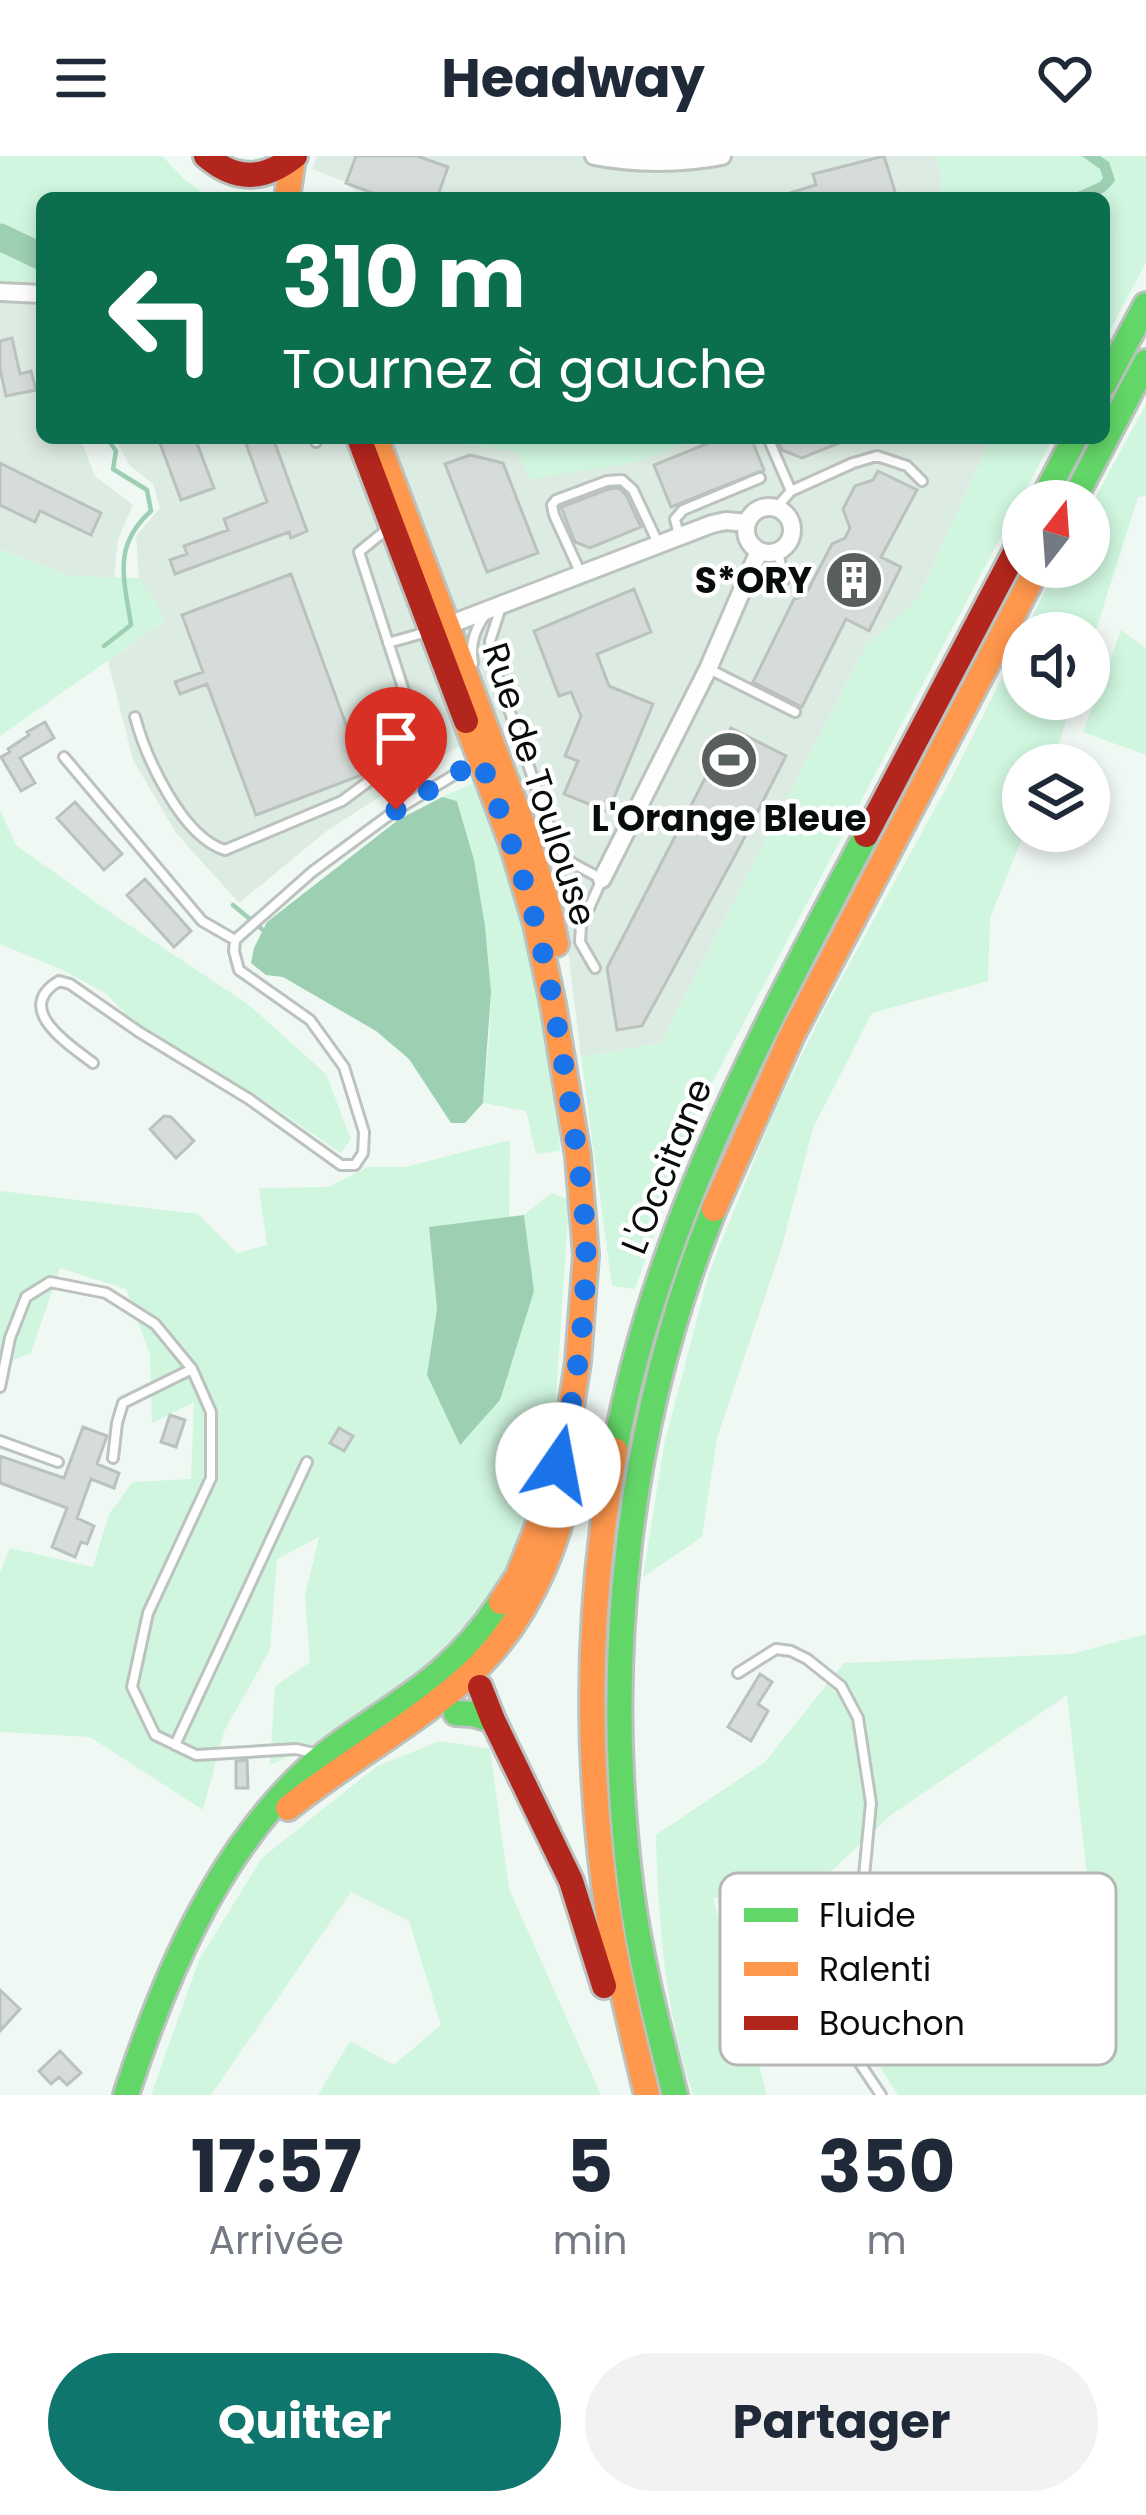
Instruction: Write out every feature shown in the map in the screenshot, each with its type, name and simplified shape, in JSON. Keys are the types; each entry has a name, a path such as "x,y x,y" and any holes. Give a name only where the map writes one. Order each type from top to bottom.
{"main road":[{"path":"206,156 219,168 242,177 261,177 294,157"},
{"path":"288,192 294,157"},
{"path":"242,177 256,192"},
{"path":"1110,373 1146,305"},
{"path":"1110,431 1146,362"},
{"name":"Rue de Toulouse","path":"329,1763 406,1725 475,1667 567,1467 586,1255 578,1156 557,1022 479,706 392,526 360,444"},
{"name":"Rue de Toulouse","path":"378,444 489,756"},
{"path":"1053,480 1072,444"},
{"path":"1084,480 1103,444"},
{"name":"L'Occitane","path":"646,2095 610,1926 593,1768 598,1570 615,1449 631,1377 672,1240 738,1083 1002,577"},
{"name":"L'Occitane","path":"675,2095 644,1967 621,1772 626,1565 656,1391 688,1279 746,1129 1027,588"},
{"path":"475,1667 493,1720 571,1881 620,2042 646,2095"},
{"name":"Rue de Toulouse","path":"126,2095 185,1944 249,1839 329,1763 418,1690 475,1667"},
{"path":"406,1725 456,1713 493,1720"}],"street":[{"path":"594,156 703,160 722,156"},
{"path":"0,292 36,294"},
{"path":"776,508 792,529 786,546 769,551 748,539 748,523 759,510 776,508"},
{"path":"440,628 712,524 748,523"},
{"path":"602,879 769,551"}],"lane":[{"path":"771,444 791,491"},
{"path":"776,508 791,491 877,457 907,466 922,481"},
{"path":"679,537 676,519 683,510 760,478"},
{"path":"582,575 554,515 556,500 622,480 633,490 659,544"},
{"path":"135,718 160,782 202,839 225,850 342,801 392,764 412,743 416,725 358,552 392,526"},
{"path":"769,551 784,580"},
{"path":"479,706 471,650 475,630 496,605"},
{"path":"496,605 490,651 557,848 572,863 602,879 581,926 580,943 595,968"},
{"path":"388,643 440,628"},
{"path":"708,669 794,712"},
{"path":"93,1063 47,1026 43,1001 49,987 59,981 249,1099 341,1165 355,1166 363,1153 364,1132 344,1067 310,1020 239,970 236,940 312,872 396,810 489,756"},
{"path":"64,757 202,921 236,940"},
{"path":"639,810 666,825"},
{"path":"0,1388 10,1338 26,1297 50,1282 106,1293 155,1324 192,1369 211,1412 211,1478 148,1613 132,1688 155,1735 196,1755 296,1749 329,1763"},
{"path":"113,1458 123,1403 192,1369"},
{"path":"0,1441 58,1462"},
{"path":"175,1745 307,1462"},
{"path":"738,1673 776,1649 807,1659 841,1686 858,1718 871,1803 864,1873"},
{"path":"861,2065 881,2095"}],"shaded area":[{"path":"0,156 162,156 202,192 36,192 36,281 0,281"},
{"path":"317,156 936,156 942,177 940,192 357,192 312,169"},
{"path":"936,156 1146,156 1146,262 1110,331 1110,192 940,192 942,177"},
{"path":"1082,156 1100,156 1109,162 1115,180 1103,192 1078,192 1100,182 1100,169"},
{"path":"0,281 36,281 36,444 82,444 95,476 133,505 118,539 114,577 70,576 0,549"},
{"path":"1146,404 1146,496 1138,497 1110,586 1110,480 1105,480"},
{"path":"118,444 464,444 636,462 682,444 988,444 919,597 866,646 661,1043 581,1057 565,926 507,733 454,749 328,830 239,903 176,833 133,760 108,661 166,620 139,578 136,536 160,508 153,484 129,465"},
{"path":"464,444 682,444 636,462 531,479 516,452"},
{"path":"988,444 1050,444 1031,480 1002,480 1002,534 695,1115 635,1289 612,1286 581,1057 661,1043 866,646 919,597"},
{"path":"0,549 70,576 139,578 166,620 0,736"},
{"path":"1046,588 1109,588 1102,612 1034,612"},
{"path":"1121,630 1146,648 1146,755 1083,732 1087,720 1110,720 1110,660"},
{"path":"1002,677 1002,720 1067,720 1058,744 1002,744 1002,852 1017,852 990,918 988,981 872,1013 813,1128 782,1246 717,1438 702,1537 643,1577 664,1445 709,1273 774,1112 822,1014"},
{"path":"481,780 529,926 553,1050 560,1151 536,1154 526,1111 483,1103 490,1003 483,918 458,801 442,797"},
{"path":"442,797 457,801 474,860 491,992 483,1103 465,1123 451,1123 409,1059 376,1031 251,963 267,922 398,820"},
{"path":"0,810 16,845 249,1005 326,1074 351,1139 341,1153 137,1025 105,993 0,944"},
{"path":"510,1140 509,1217 429,1228 437,1309 427,1375 460,1444 534,1291 524,1215 552,1193 569,1200 554,1427 525,1529 489,1605 427,1664 335,1734 270,1765 275,1686 310,1662 305,1596 319,1537 277,1559 270,1650 224,1731 203,1810 90,1737 0,1732 0,1572 10,1548 93,1567 109,1514 133,1482 191,1479 194,1402 152,1423 150,1355 126,1289 60,1268 31,1353 0,1365 0,1191 198,1214 237,1253 267,1245 259,1188 328,1187 368,1167 405,1167"},
{"path":"524,1215 534,1291 500,1400 460,1445 427,1375 437,1309 429,1227"},
{"path":"1146,1634 1146,2095 898,2095 879,2065 1116,2065 1116,1873 1087,1873 1067,1695 891,1815 829,1873 720,1873 720,1897 713,1898 720,1924 720,2065 759,2065 767,2095 693,2095 665,1967 656,1835 765,1762 844,1663 1072,1654"},
{"path":"440,1741 490,1749 509,1889 601,2095 318,2095 350,2041 394,2065 441,2025 409,1921 351,1892 211,2095 151,2095 199,1960 262,1858 377,1766"}],"building":[{"path":"356,156 417,156 448,167 439,192 370,192 346,183"},
{"path":"884,156 895,192 793,192 816,185 813,174"},
{"path":"12,338 20,374 31,371 36,390 6,396 0,341"},
{"path":"160,444 197,444 214,488 181,500"},
{"path":"246,444 275,444 307,531 291,538 289,532 175,574 170,560 187,554 184,546 228,530 224,519 267,502"},
{"path":"706,444 753,444 764,470 671,507 654,465"},
{"path":"780,444 837,444 802,458 782,450"},
{"path":"470,455 503,463 538,553 487,572 445,464"},
{"path":"0,463 101,513 91,535 40,511 35,522 0,505"},
{"path":"878,471 917,490 881,557 901,567 869,631 846,619 802,707 753,682 794,599 805,596 832,544 845,538 850,528 843,509 855,486 873,480"},
{"path":"619,488 641,527 590,548 575,542 561,507"},
{"path":"291,574 364,774 256,815 207,684 180,694 175,682 203,672 182,615"},
{"path":"634,589 651,632 597,654 609,686 653,704 608,812 564,794 578,761 565,756 581,716 571,692 559,696 534,631"},
{"path":"45,722 54,738 20,758 35,783 21,791 1,757"},
{"path":"731,728 786,756 642,1026 617,1030 607,968"},
{"path":"75,802 122,854 104,870 57,818"},
{"path":"145,879 191,931 174,947 127,895"},
{"path":"164,1116 171,1117 194,1141 176,1158 150,1129"},
{"path":"170,1415 185,1420 176,1447 161,1442"},
{"path":"83,1427 107,1436 97,1464 119,1473 114,1488 91,1479 77,1518 94,1526 75,1557 52,1547 67,1508 0,1483 0,1456 64,1478"},
{"path":"339,1428 353,1436 344,1451 330,1443"},
{"path":"760,1674 772,1682 758,1704 768,1711 751,1741 728,1727"},
{"path":"247,1760 248,1788 236,1788 236,1761"},
{"path":"0,1990 20,2009 0,2031"},
{"path":"60,2051 81,2073 67,2085 59,2077 51,2084 39,2071"}],"waterway":[{"path":"0,237 36,254"},
{"path":"104,646 131,625 124,578 126,550 130,537 151,511 147,490 113,469 116,451 111,444"},
{"path":"233,905 263,930"}],"traffic: fast":[{"path":"1110,373 1146,305"},
{"path":"1110,431 1146,362"},
{"path":"1053,480 1072,444"},
{"path":"1084,480 1103,444"},
{"path":"615,1450 656,1288 716,1134 866,835"},
{"path":"675,2095 631,1890 623,1804 622,1631 629,1544 660,1374 714,1209"},
{"path":"126,2095 176,1963 246,1839 308,1769 449,1664 501,1602"},
{"path":"456,1713 493,1720"}],"traffic: slow":[{"path":"288,192 293,158"},
{"path":"378,444 523,826 556,944"},
{"path":"714,1209 792,1035 1027,588"},
{"path":"466,721 536,924 578,1156 586,1255 569,1419 546,1506 518,1576 501,1602"},
{"path":"288,1808 459,1684 509,1629 557,1533 582,1425"},
{"path":"615,1450 598,1569 593,1747 610,1925 647,2095"}],"traffic: jam":[{"path":"206,156 228,170 251,175 273,170 295,156"},
{"path":"361,444 466,721"},
{"path":"866,835 1002,577"},
{"path":"480,1687 571,1881 604,1986"}],"place":[{"name":"S*ORY","path":"854,580"},
{"name":"L'Orange Bleue","path":"729,760"}],"route":[{"path":"396,810 480,759 536,924 578,1156 586,1255 578,1363 558,1465"}]}
